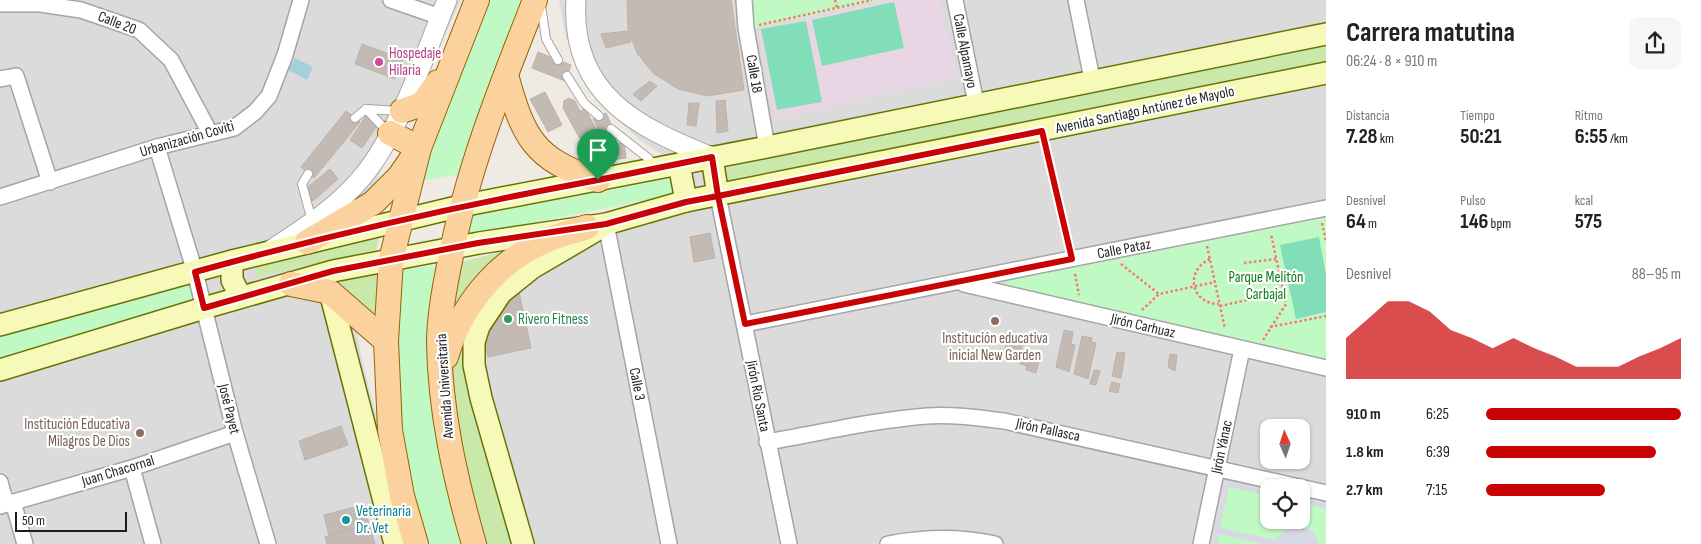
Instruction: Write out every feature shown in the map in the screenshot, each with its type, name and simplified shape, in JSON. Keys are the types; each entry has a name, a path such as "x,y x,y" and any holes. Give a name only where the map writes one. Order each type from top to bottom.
{"main road":[{"path":"416,544 402,496 390,430 386,341 391,260 419,148 477,0"},
{"name":"Avenida Universitaria","path":"474,544 451,458 439,342 442,314 452,248 461,206 485,129 535,0"},
{"path":"309,232 400,220 461,206 767,147 1092,79 1326,34"},
{"path":"402,111 422,104 454,61"},
{"name":"Avenida Santiago Antúnez de Mayolo","path":"0,370 333,271 452,248 596,225 686,202 1326,73"},
{"path":"506,75 513,105 533,143 547,157 580,174 598,180"},
{"path":"390,133 419,148"},
{"path":"0,325 268,252 373,203 399,177 419,148"},
{"path":"712,157 718,196"},
{"path":"679,164 686,202"},
{"path":"442,373 457,327 471,304 500,269 542,242 596,225"},
{"name":"Avenida Universitaria","path":"523,544 480,390 474,365 474,342 479,326 501,293 532,268 592,235 596,225"},
{"path":"232,261 232,280 241,297"},
{"path":"291,284 330,292 386,341"},
{"path":"330,292 395,544"}],"street":[{"name":"Urbanización Coviti","path":"0,197 157,147 210,132 234,128 255,112 269,96 285,54 301,0"},
{"path":"309,232 364,175 390,133 402,111 443,8 390,0"},
{"path":"576,0 577,38 583,57 602,91 619,110 643,127 712,157"},
{"name":"Calle 18","path":"744,0 746,28 767,147"},
{"name":"Calle Alpamayo","path":"955,0 976,103"},
{"path":"1076,0 1092,79"},
{"name":"Calle 20","path":"0,4 41,4 81,10 139,30 171,60 210,132"},
{"path":"0,79 16,76 50,182"},
{"name":"José Payet","path":"157,147 195,272 235,433 268,544"},
{"name":"Jirón Río Santa","path":"718,196 789,544"},
{"name":"Calle Pataz","path":"745,324 960,283 1322,208"},
{"name":"Calle 3","path":"596,225 669,544"},
{"name":"Jirón Carhuaz","path":"960,283 1326,368"},
{"name":"Jirón Yánac","path":"1201,544 1218,468 1235,348"},
{"name":"Jirón Pallasca","path":"767,442 900,419 960,416 1004,421 1326,492"},
{"name":"Juan Chacornal","path":"6,504 132,468 235,433"},
{"path":"132,468 153,544"},
{"path":"0,482 6,504 25,544"},
{"path":"888,544 944,537 967,538 994,544"}],"lane":[{"path":"540,0 546,39 558,60"},
{"path":"567,76 584,104 599,116"},
{"path":"354,118 366,109 402,111"},
{"path":"366,109 390,133"},
{"path":"611,129 648,158 656,168"},
{"path":"308,174 302,184 309,232"}],"path":[{"path":"835,0 837,8"},
{"path":"746,28 872,0"},
{"path":"1042,131 1079,297"},
{"path":"1322,208 1326,242"},
{"path":"1257,353 1270,328 1286,304 1268,220"},
{"path":"1204,233 1220,305 1235,348"},
{"path":"1107,252 1159,294"},
{"path":"1210,259 1198,267 1193,280 1193,287 1200,298 1206,302 1220,305 1283,292"},
{"path":"1244,263 1276,259"},
{"path":"1128,322 1159,294 1215,282"},
{"path":"1270,328 1326,316"}],"shaded area":[{"path":"0,0 461,0 344,250 361,356 409,544 0,544"},
{"path":"559,0 1326,0 1326,544 507,544 464,343 535,255 669,188 671,160 641,141 600,103 566,38"},
{"path":"886,0 940,0 958,77 775,119 758,29"},
{"path":"1227,482 1260,489 1260,494 1229,487 1220,528 1275,540 1285,529 1308,529 1314,533 1319,544 1262,544 1219,534 1217,544 1213,544"},
{"path":"1310,500 1326,504 1326,509 1310,505"}],"green space":[{"path":"484,0 525,0 463,174 418,181"},
{"path":"751,0 882,0 754,28"},
{"path":"894,2 904,48 822,66 812,20"},
{"path":"806,21 822,102 777,110 761,29"},
{"path":"1326,44 1326,64 734,183 728,179 726,172 732,165"},
{"path":"666,176 672,179 674,186 673,195 462,237 466,215"},
{"name":"Parque Melitón Carbajal","path":"1326,212 1326,361 1008,290 1004,285 1011,278"},
{"path":"379,237 376,250 256,277 255,264"},
{"path":"1319,237 1326,275 1326,312 1296,319 1280,245"},
{"path":"527,245 450,323 458,263"},
{"path":"437,266 466,544 427,544 398,434 398,269"},
{"path":"381,268 376,318 335,287 334,280"},
{"path":"190,280 195,302 0,359 0,334"},
{"path":"475,322 514,544 487,544 468,481 452,395 451,365 455,351"},
{"path":"1227,482 1260,489 1260,529 1310,529 1310,500 1326,504 1326,544 1213,544"}],"water":[{"path":"295,58 313,67 307,80 288,70"}],"building":[{"path":"627,0 731,0 744,90 707,96 678,89 653,73 637,53 628,29"},
{"path":"628,31 631,42 606,48 601,34"},
{"name":"Hospedaje Hilaria","path":"362,44 403,59 395,79 355,64"},
{"path":"538,52 571,65 565,81 532,68"},
{"path":"650,81 657,86 641,101 633,94"},
{"path":"545,92 562,125 548,132 530,99"},
{"path":"569,98 575,101 580,111 585,109 597,130 590,145 579,137 563,108 564,101"},
{"path":"725,100 728,131 717,133 716,101"},
{"path":"689,103 699,103 696,126 687,125"},
{"path":"346,111 360,122 314,178 301,167"},
{"path":"606,113 613,128 601,134 593,119"},
{"path":"366,116 378,124 362,148 350,140"},
{"path":"624,143 626,158 597,162 595,146"},
{"path":"330,169 338,179 313,201 304,190"},
{"path":"710,233 715,258 694,262 690,237"},
{"name":"Rivero Fitness","path":"519,292 531,348 488,357 485,341 486,327 498,311"},
{"path":"1064,330 1073,332 1071,344 1075,345 1069,372 1056,367"},
{"path":"1008,332 1024,335 1020,358 1011,356 1012,350 1009,350 1008,358 1004,357"},
{"path":"1082,336 1092,338 1091,342 1096,343 1088,379 1074,374"},
{"path":"1024,349 1041,353 1036,373 1026,370 1027,366 1020,364"},
{"path":"1117,352 1125,353 1121,378 1112,376"},
{"path":"1170,354 1177,355 1175,371 1168,367"},
{"path":"1094,370 1100,371 1096,385 1090,384"},
{"path":"1112,382 1120,384 1118,393 1109,391"},
{"path":"341,426 348,445 305,460 299,441"},
{"name":"Veterinaria Dr. Vet","path":"363,505 369,524 329,536 324,515"},
{"path":"369,524 375,544 327,544 325,537"}],"place":[{"name":"Hospedaje Hilaria","path":"379,62"},
{"name":"Rivero Fitness","path":"508,319"},
{"name":"Institución educativa inicial New Garden","path":"995,321"},
{"name":"Institución Educativa Milagros De Dios","path":"140,433"},
{"name":"Veterinaria Dr. Vet","path":"346,520"}],"route":[{"path":"598,180 388,222 195,272 204,308 333,271 478,243 606,224 686,202 718,196 745,324 960,283 1072,259 1042,131 718,196 716,173 712,157 598,180"}]}
